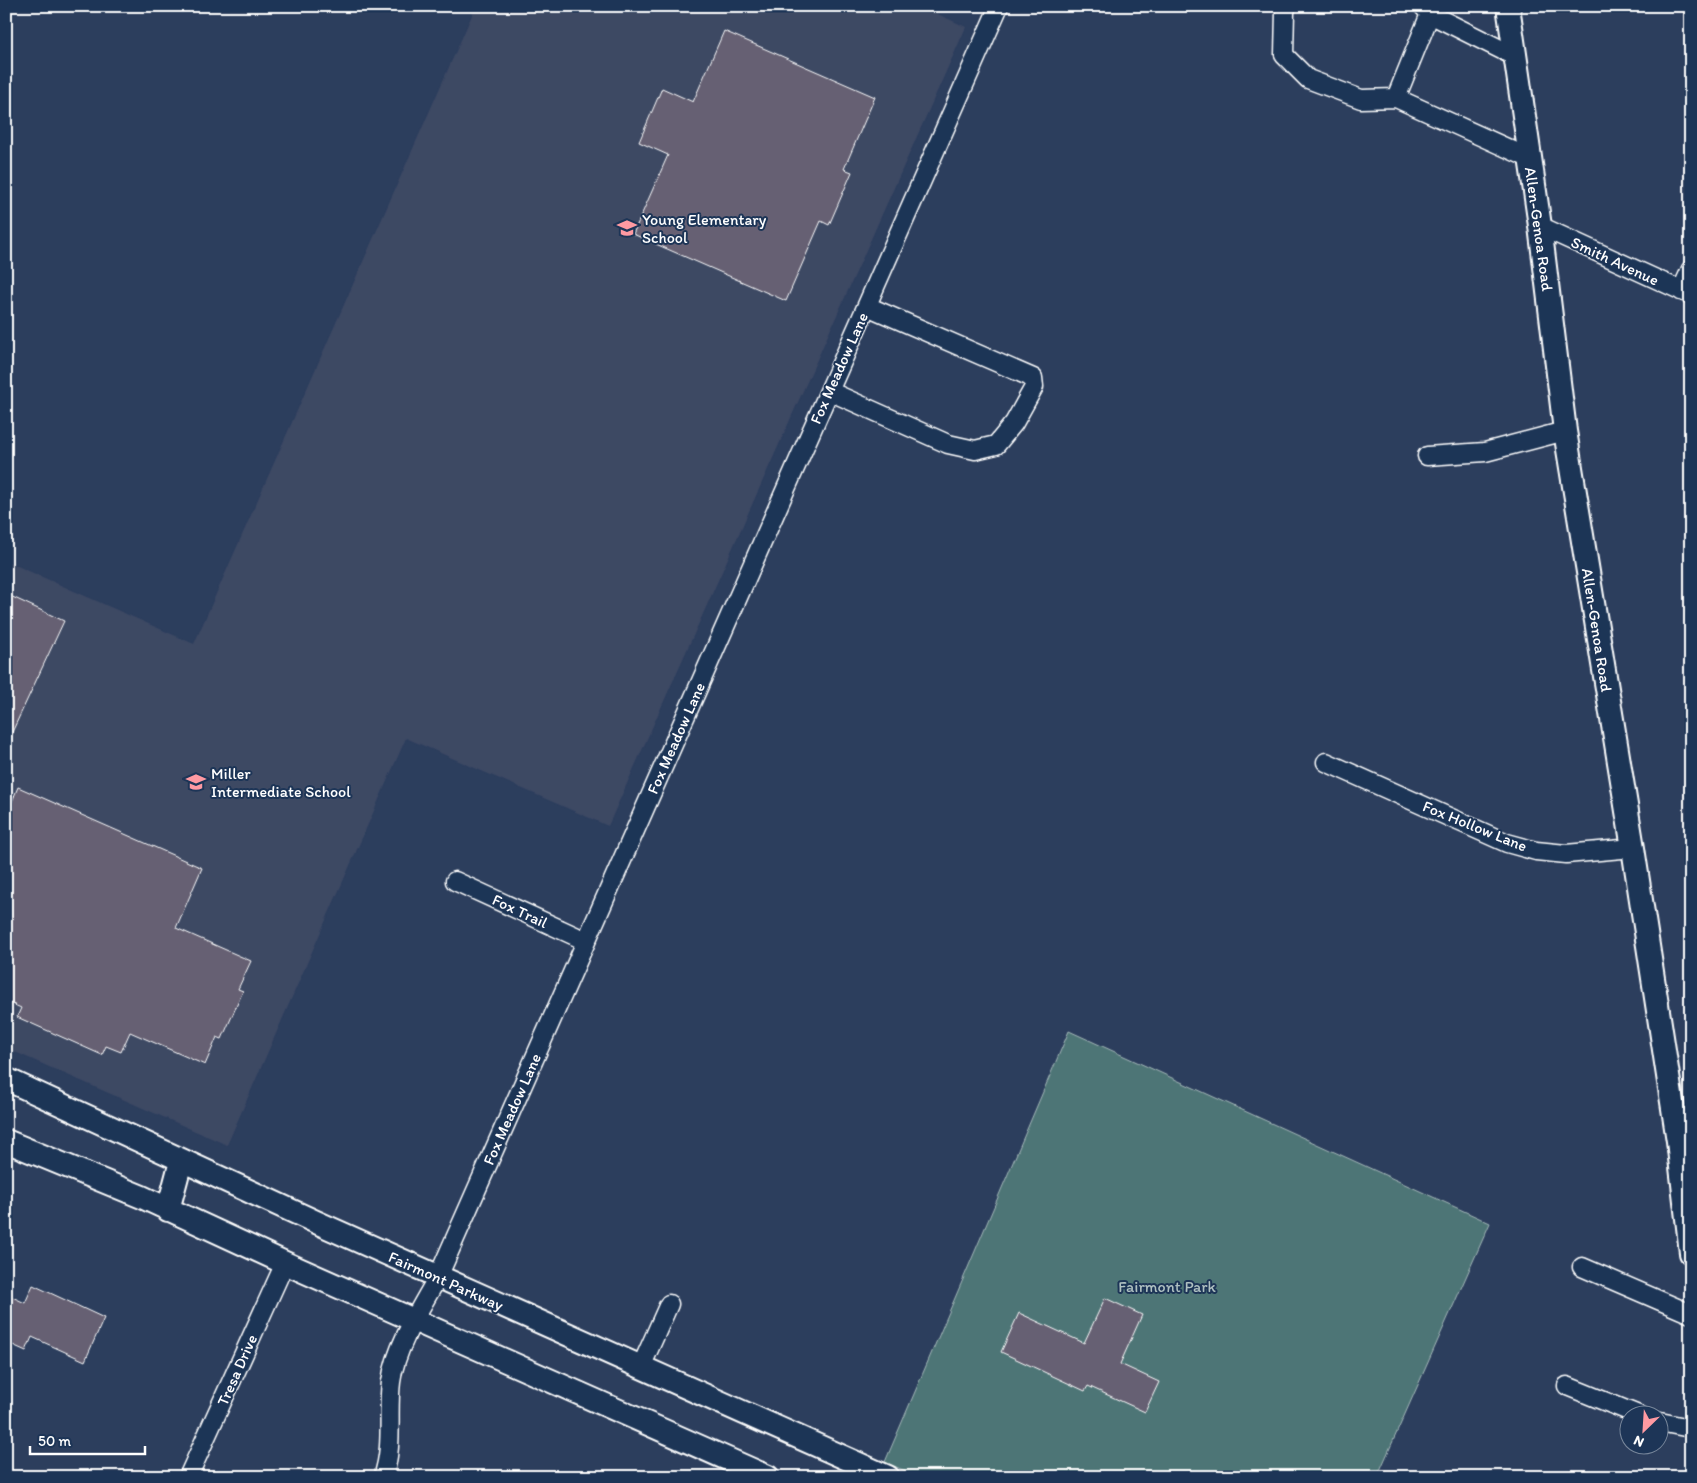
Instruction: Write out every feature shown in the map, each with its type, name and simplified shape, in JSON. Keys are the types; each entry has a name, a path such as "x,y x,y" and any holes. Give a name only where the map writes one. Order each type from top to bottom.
{"main road":[{"name":"Allen-Genoa Road","path":"1508,6 1540,226 1565,431 1633,848 1684,1143 1691,1253"},
{"name":"Fairmont Parkway","path":"6,1079 181,1161 640,1367 850,1469 888,1477"},
{"path":"6,1141 168,1210 768,1477"},
{"path":"168,1210 181,1161"}],"street":[{"name":"Fox Meadow Lane","path":"382,1477 387,1458 390,1433 391,1381 395,1363 414,1320 438,1277 999,6"},
{"path":"1287,6 1285,11 1284,56 1308,79 1361,99 1396,98 1529,158"},
{"path":"1396,98 1426,10 1516,57"},
{"name":"Smith Avenue","path":"1540,226 1686,293"},
{"path":"1686,293 1691,269"},
{"path":"829,391 948,444 975,450 996,445 1014,423 1034,387 1033,378 1025,374 867,306"},
{"path":"1427,456 1485,452 1565,431"},
{"name":"Fox Hollow Lane","path":"1326,762 1506,843 1536,851 1566,854 1633,848"},
{"name":"Fox Trail","path":"455,881 586,941"},
{"name":"Tresa Drive","path":"188,1477 285,1263"},
{"path":"1582,1267 1691,1314"},
{"path":"640,1367 670,1304"},
{"path":"1567,1386 1620,1407"},
{"path":"1670,1424 1691,1426"}],"shaded area":[{"path":"476,6 920,6 966,27 608,826 406,738 227,1145 6,1048 6,561 194,644"}],"green space":[{"name":"Fairmont Park","path":"1069,1031 1490,1223 1377,1477 919,1477 885,1462"}],"building":[{"path":"724,31 875,97 844,169 852,172 829,225 821,221 786,301 633,234 668,155 639,142 662,88 693,102"},
{"path":"6,594 64,621 6,745"},
{"path":"18,787 202,868 176,928 251,961 238,989 243,991 222,1039 217,1037 205,1065 130,1032 121,1052 106,1046 102,1055 17,1017 21,1008 6,1001 6,802 11,804"},
{"path":"33,1285 104,1318 85,1361 32,1337 26,1351 6,1342 6,1294 25,1303"},
{"path":"1105,1298 1142,1315 1120,1364 1159,1382 1145,1412 1088,1386 1085,1391 1001,1352 1019,1313 1084,1343"}],"place":[{"name":"Young Elementary School","path":"627,228"},
{"name":"Miller Intermediate School","path":"196,782"}]}
